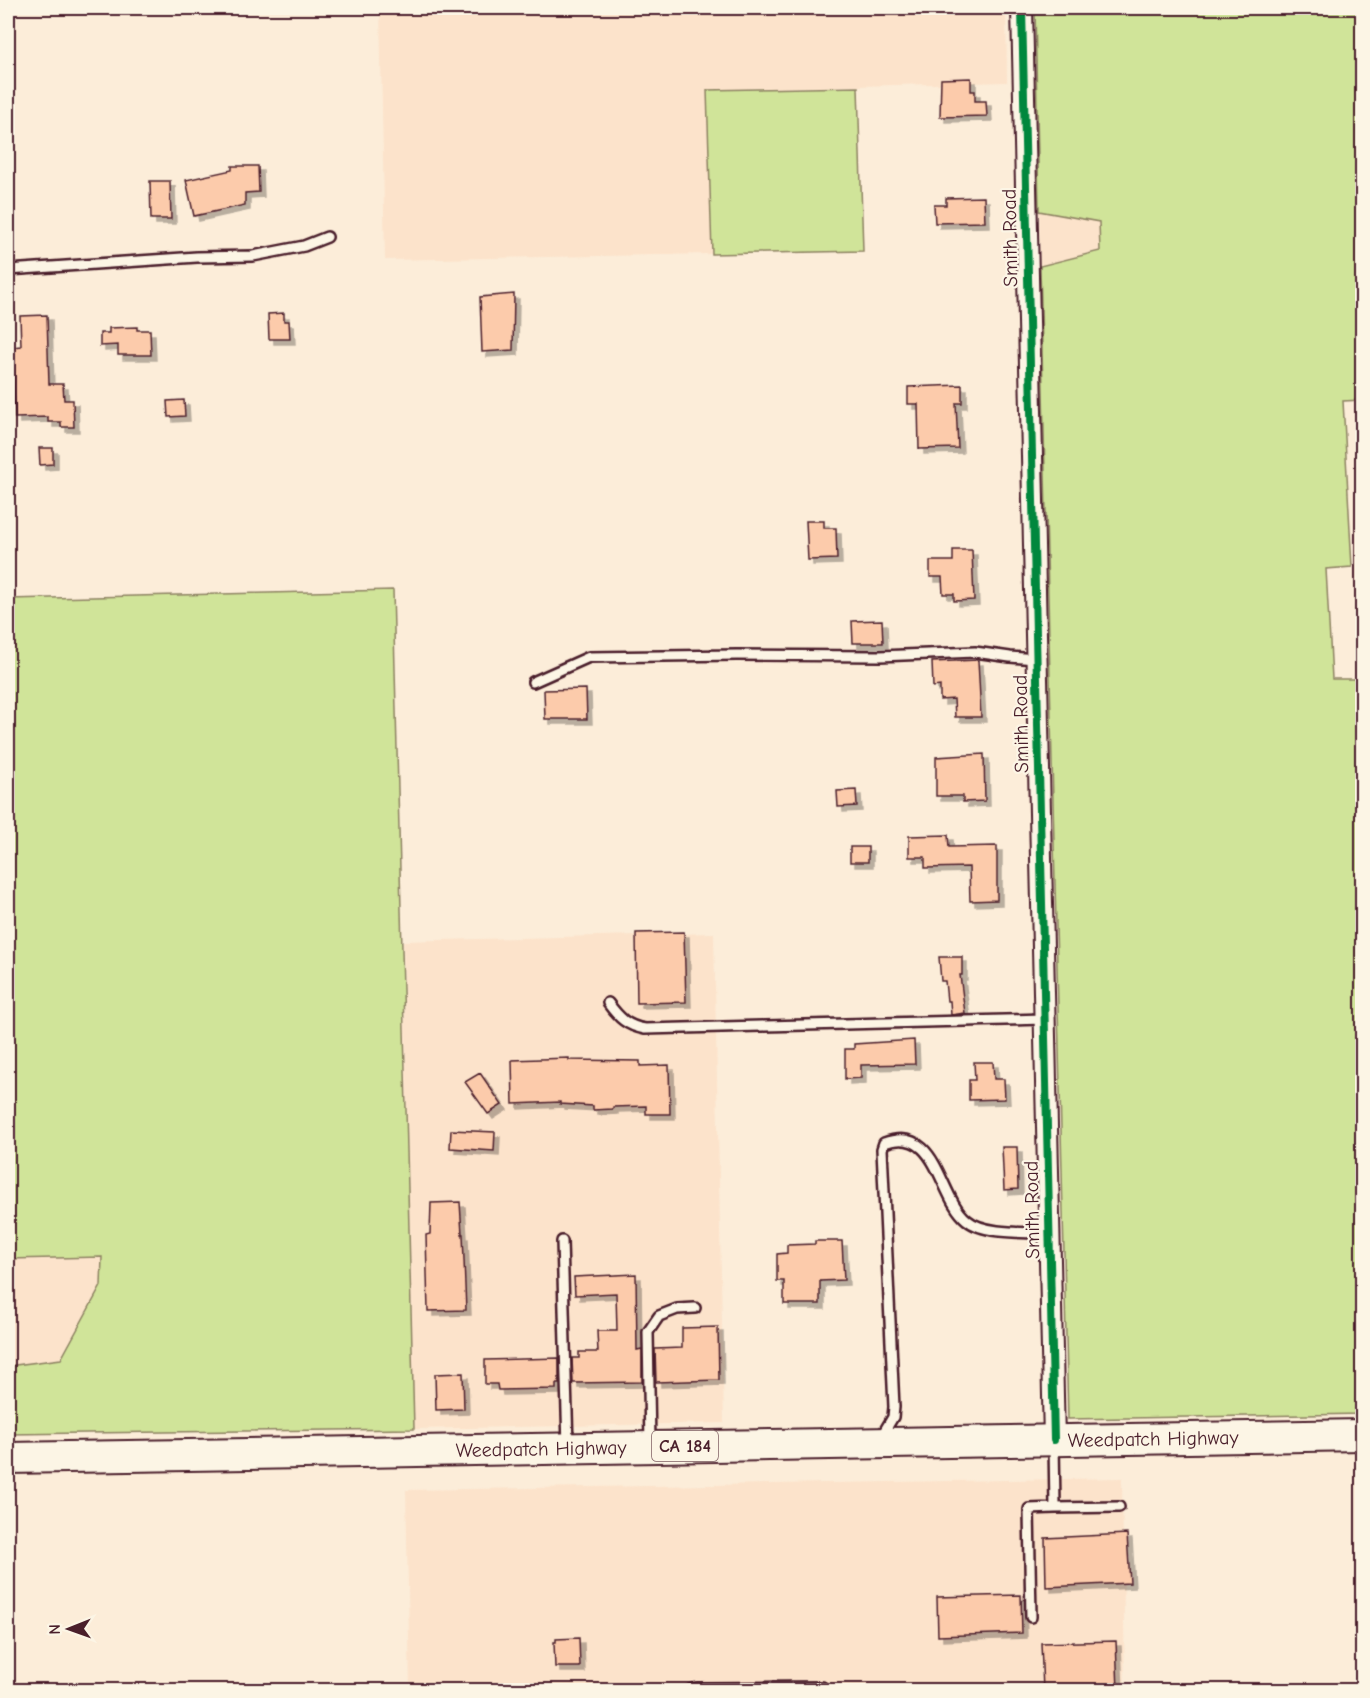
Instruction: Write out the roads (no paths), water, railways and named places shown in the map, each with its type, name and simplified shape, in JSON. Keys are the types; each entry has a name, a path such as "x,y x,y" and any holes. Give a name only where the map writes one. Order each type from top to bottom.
{"main road":[{"name":"Weedpatch Highway","path":"8,1458 1362,1435"}],"street":[{"name":"Smith Road","path":"1022,8 1054,1440"}],"lane":[{"path":"8,270 197,256 253,256 304,246 327,237"},
{"path":"533,682 589,657 880,656 975,652 1036,658"},
{"path":"608,1003 622,1020 634,1027 645,1029 1044,1019"},
{"path":"875,1443 889,1426 894,1407 882,1149 884,1143 909,1141 928,1152 944,1187 967,1221 984,1229 1049,1233"},
{"path":"562,1241 568,1448"},
{"path":"650,1447 648,1332 659,1317 677,1309 694,1308"},
{"path":"1054,1440 1055,1508"},
{"path":"1031,1617 1029,1509 1119,1507"},
{"path":"690,1690 697,1688 822,1687"}]}
